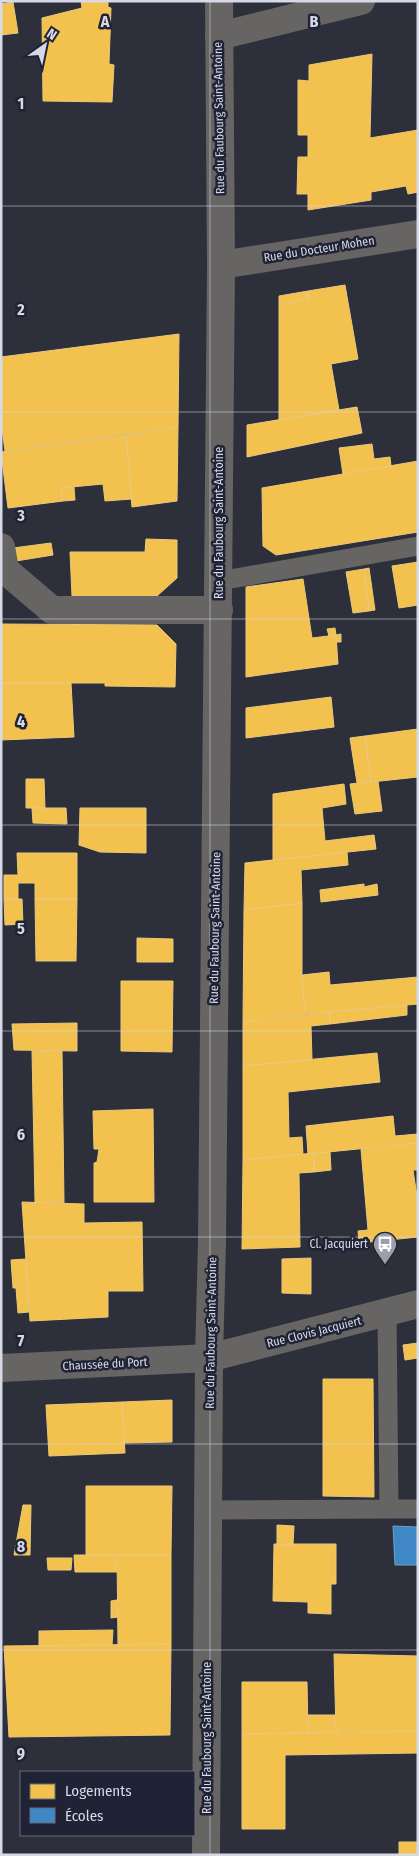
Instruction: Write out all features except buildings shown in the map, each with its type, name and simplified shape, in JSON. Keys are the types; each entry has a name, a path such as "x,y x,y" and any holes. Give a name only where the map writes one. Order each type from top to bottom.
{"street":[{"name":"Rue du Faubourg Saint-Antoine","path":"206,1855 209,1358 219,610 221,265 219,1"},
{"path":"219,36 361,1"},
{"name":"Rue du Docteur Mohen","path":"221,265 418,234"},
{"path":"1,547 5,570 52,610 219,610"},
{"name":"Rue Clovis Jacquiert","path":"209,1358 418,1304"},
{"name":"Chaussée du Port","path":"1,1368 209,1358"}],"lane":[{"path":"219,581 418,546"},
{"path":"387,1313 389,1509"},
{"path":"209,1510 418,1508"}],"place":[{"name":"Cl. Jacquiert","path":"385,1265"}]}
